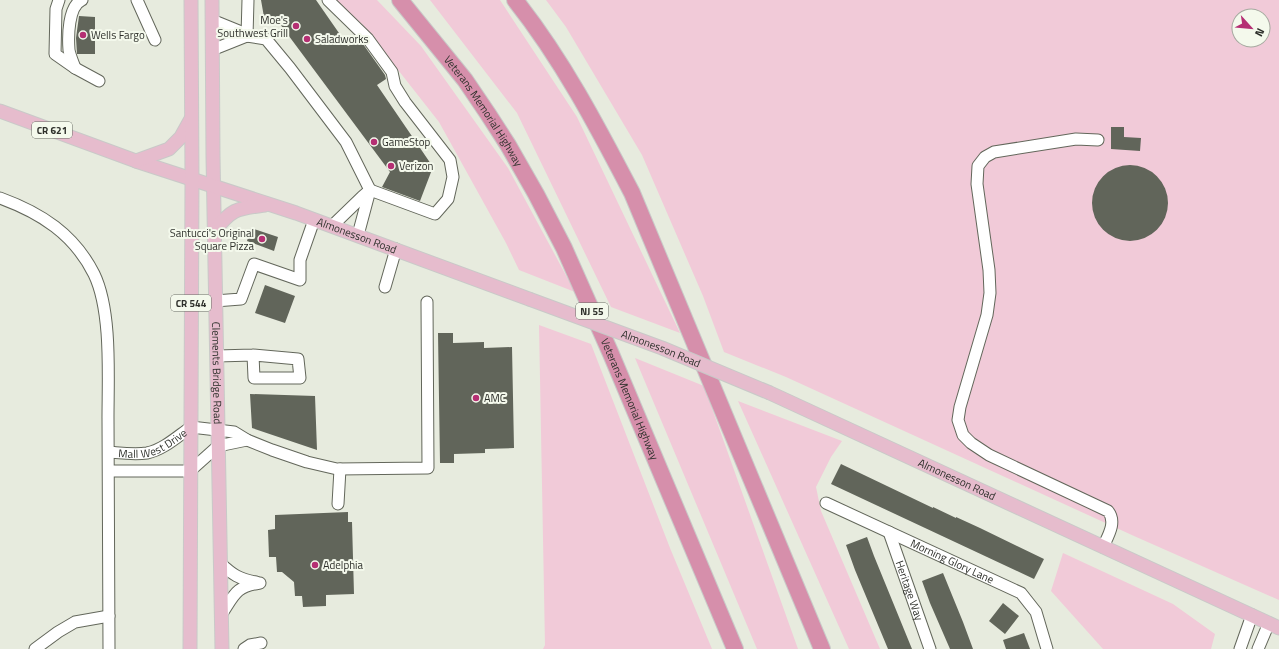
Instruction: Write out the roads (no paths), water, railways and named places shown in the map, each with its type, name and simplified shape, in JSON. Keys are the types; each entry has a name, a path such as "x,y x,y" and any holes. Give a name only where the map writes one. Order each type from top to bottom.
{"highway":[{"name":"Veterans Memorial Highway","path":"400,0 465,80 508,145 536,194 560,242 611,354 735,649"},
{"path":"515,0 570,79 632,193 822,649"}],"main road":[{"name":"CR 544","path":"190,649 192,179 191,0"},
{"name":"Clements Bridge Road","path":"212,0 213,186 222,649"},
{"name":"Almonesson Road","path":"0,111 136,161 358,235 662,348 770,393 1274,625"},
{"path":"136,161 168,149 181,137 191,118"},
{"path":"214,231 226,217 238,208 268,204"}],"street":[{"path":"60,0 56,9 55,54 75,68 99,81"},
{"path":"65,0 61,8 60,53 75,68"},
{"path":"73,0 66,12 65,51 75,68"},
{"path":"75,68 69,51 71,13 78,2 82,0"},
{"path":"137,0 155,40"},
{"path":"247,36 248,0"},
{"path":"328,0 372,45 392,72 395,86 405,102 450,160 453,177 448,199 435,214 370,190"},
{"path":"212,20 239,31 247,36 266,39 346,142 370,190 358,235"},
{"path":"212,50 247,36"},
{"path":"1098,140 1076,139 994,152 985,157 978,166 977,184 989,270 990,293 987,315 960,407 958,420 963,435 970,443 989,455 1108,511 1111,515 1112,521 1103,547"},
{"path":"332,226 370,190"},
{"path":"0,198 34,212 60,230 80,252 94,275 104,307 106,325 109,471 109,649"},
{"path":"216,301 242,299 254,264 300,280 300,260 314,220"},
{"path":"385,287 396,249"},
{"name":"Mall West Drive","path":"108,452 137,454 149,453 191,427 234,432 247,440 308,462 337,469 428,468 426,302"},
{"path":"217,356 253,354"},
{"path":"190,471 218,446 247,440"},
{"path":"338,504 340,469"},
{"name":"Mall West Drive","path":"109,471 190,471"},
{"name":"Morning Glory Lane","path":"826,503 1020,593 1036,612 1047,649"},
{"name":"Heritage Way","path":"889,532 930,649"},
{"path":"220,563 233,575 248,581 260,583 243,587 236,592 221,614"},
{"path":"1240,649 1252,615"},
{"path":"35,649 58,632 75,622 109,616"},
{"path":"1258,649 1274,625"},
{"path":"244,649 250,645 261,643"}],"place":[{"name":"Moe's Southwest Grill","path":"296,26"},
{"name":"Wells Fargo","path":"83,35"},
{"name":"Saladworks","path":"307,39"},
{"name":"GameStop","path":"374,142"},
{"name":"Verizon","path":"391,166"},
{"name":"Santucci's Original Square Pizza","path":"262,239"},
{"name":"AMC","path":"476,398"},
{"name":"Adelphia","path":"315,565"}]}
